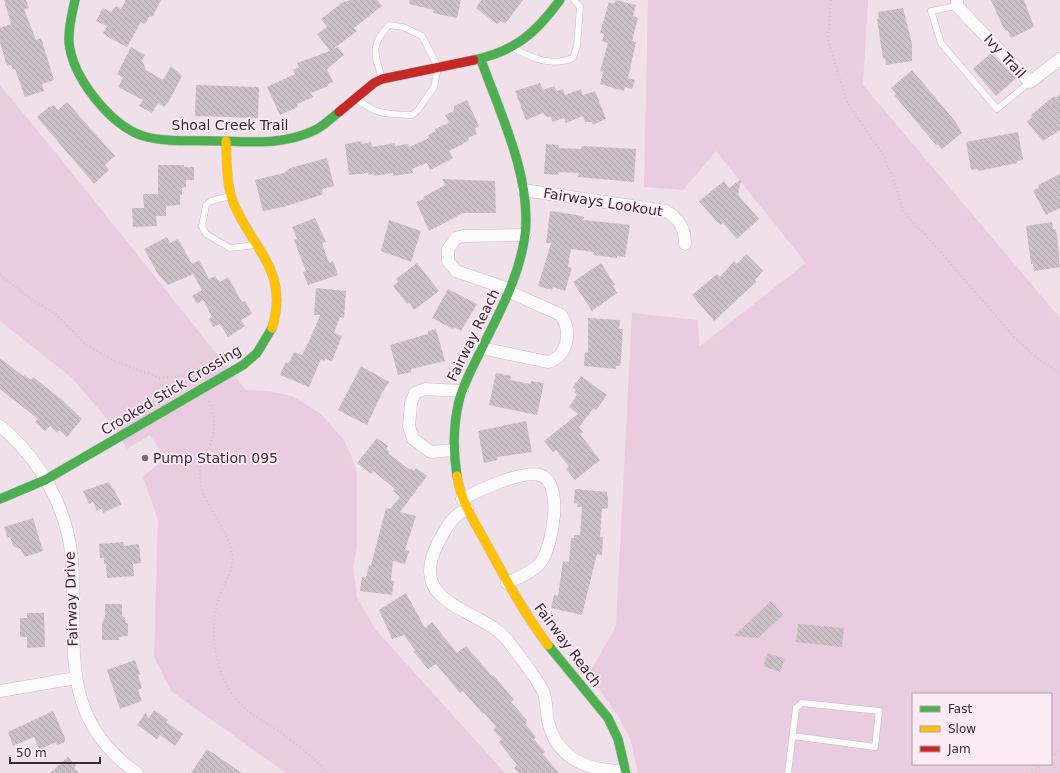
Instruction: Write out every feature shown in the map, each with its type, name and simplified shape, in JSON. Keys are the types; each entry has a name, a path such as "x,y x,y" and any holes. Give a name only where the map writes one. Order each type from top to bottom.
{"street":[{"name":"Shoal Creek Trail","path":"75,0 69,41 74,64 90,90 112,116 123,126 145,137 157,139 226,141 280,141 302,137 328,121 374,82 382,79 481,60 512,47 542,24 560,0"},
{"name":"Ivy Trail","path":"957,3 1030,82 1060,59"},
{"name":"Fairway Reach","path":"481,60 518,163 523,190 525,235 519,268 510,291 467,374 454,423 454,450 465,504 507,583 536,628 612,726 621,748 625,772"},
{"name":"Crooked Stick Crossing","path":"0,499 45,480 252,359 269,337 275,322 278,307 277,290 271,271 232,196 228,184 226,141"},
{"name":"Fairways Lookout","path":"523,190 666,211 674,216 681,224 685,235 685,244"},
{"path":"481,348 548,362 553,361 562,354 565,347 567,329 566,322 561,315 510,291 456,271 448,262 448,249 456,238 463,236 525,235"},
{"path":"454,450 431,452 413,439 409,426 411,403 415,393 425,389 462,391"},
{"name":"Fairway Drive","path":"0,426 25,449 58,502 64,518 72,561 76,678 80,701 96,732 105,745 120,761 137,773"},
{"path":"507,583 536,566 548,551 551,537 554,496 550,482 544,477 535,474 493,484 465,504 448,523 432,557 431,578 437,592 446,601 501,632 543,691 552,733 565,752 581,763 593,768 625,772"},
{"path":"0,691 76,678"}],"lane":[{"path":"512,47 537,60 566,61 573,58 577,46 580,7 574,0"},
{"path":"957,3 931,11 941,43 998,108 1030,82"},
{"path":"355,98 371,110 382,114 412,115 418,110 434,87 438,68 422,36 403,27 389,25 379,36 374,52 382,79"},
{"path":"232,196 210,201 206,205 202,226 206,234 230,248 258,245"},
{"path":"788,773 796,708 802,703 879,711 875,747 793,736"}],"path":[{"path":"831,0 828,40 847,102 884,155 894,181 902,210 914,225 925,234 1014,337 1037,358 1060,373"},
{"path":"0,275 35,302 56,314 86,345 112,360 160,378 190,377 197,381 209,400 214,428 200,468 201,487 231,551 233,563 228,579 218,600 213,623 216,653 224,680 235,698 246,710 283,735 328,773"},
{"path":"1052,756 1060,750"},
{"path":"1032,773 1042,765"}],"shaded area":[{"path":"648,0 868,0 863,85 1060,318 1060,773 638,773 631,741 620,719 589,674 616,626 632,313 698,320 699,347 806,263 716,151 683,190 644,187"},
{"path":"0,85 246,390 268,391 292,396 321,414 343,439 351,455 357,473 357,547 353,567 357,597 375,629 505,773 286,773 171,691 154,657 158,520 143,477 165,458 150,435 127,449 113,426 72,378 0,321"}],"building":[{"path":"4,0 26,0 29,8 24,9 36,40 41,38 54,80 42,84 44,91 25,97 15,69 13,70 11,65 7,66 0,43 0,28 11,24"},
{"path":"126,0 161,0 153,16 149,17 145,24 141,22 127,47 106,36 103,33 107,26 96,21 103,8 111,12 116,6 121,9"},
{"path":"351,0 377,0 382,6 354,28 357,31 333,49 338,47 344,55 327,69 333,82 328,84 328,86 311,93 313,97 297,104 298,107 280,115 267,87 295,74 293,70 299,67 297,63 330,51 317,34 327,27 321,19 343,2"},
{"path":"410,0 461,0 457,18 433,13 434,10 409,4"},
{"path":"481,0 523,0 505,24 501,21 497,24 476,8"},
{"path":"616,0 636,5 633,16 638,18 632,41 636,42 628,78 635,80 632,89 625,87 624,91 600,84 603,72 600,71 608,43 602,41 604,34 600,33 609,2 614,4"},
{"path":"991,0 1024,0 1034,27 1011,38 1008,31 1006,31 1003,27"},
{"path":"903,8 912,43 912,61 886,65 885,58 883,59 877,19 879,18 878,12"},
{"path":"131,47 145,55 142,60 146,70 163,80 171,66 182,76 169,101 164,107 158,103 152,113 139,106 143,100 118,87 123,78 117,74"},
{"path":"991,53 1016,78 996,96 973,69"},
{"path":"912,70 955,121 962,133 942,149 937,144 936,145 894,95 896,94 891,88"},
{"path":"540,83 543,90 554,86 557,91 563,89 565,95 581,89 583,95 595,91 606,119 593,125 592,122 585,122 583,116 566,123 564,118 553,122 550,116 547,117 543,113 526,120 515,91"},
{"path":"196,85 259,87 258,118 195,116"},
{"path":"1060,94 1060,130 1043,141 1027,122 1032,117 1031,115 1054,96 1056,98"},
{"path":"467,100 479,126 475,128 477,134 468,138 469,140 449,151 453,158 430,170 427,163 412,169 413,173 393,176 393,173 374,176 374,174 369,175 368,173 349,175 345,144 361,141 362,144 371,142 372,147 395,143 395,146 408,144 409,147 429,138 428,135 436,131 435,129 449,123 445,115 454,111 454,106"},
{"path":"67,102 115,156 105,165 109,170 94,184 37,117 49,107 54,105 58,110"},
{"path":"1018,132 1023,160 1017,161 1017,163 978,171 978,169 971,170 966,142"},
{"path":"546,144 559,145 559,148 581,149 582,146 636,149 634,182 578,177 579,173 559,172 558,175 544,174"},
{"path":"327,158 334,186 322,189 323,194 312,198 283,207 263,211 255,180 284,173 290,168"},
{"path":"158,165 184,165 184,167 194,167 194,180 186,180 186,187 182,188 182,195 180,195 180,205 166,206 166,216 156,216 157,226 133,227 132,208 144,208 143,194 158,194"},
{"path":"1060,174 1060,208 1046,215 1033,191 1039,187 1038,185"},
{"path":"442,179 495,181 496,213 463,213 429,231 416,202 424,199 423,197 445,185"},
{"path":"741,179 738,195 759,219 737,239 723,223 721,225 716,221 699,201 724,181 729,188"},
{"path":"550,211 577,215 584,217 583,220 630,225 625,257 617,256 617,258 593,255 594,252 571,249 568,267 572,268 565,291 553,287 552,290 538,286 551,243 546,243"},
{"path":"315,218 326,242 322,243 329,263 333,261 338,275 308,285 303,272 306,271 294,240 297,239 292,227"},
{"path":"389,220 421,231 411,262 381,251"},
{"path":"1052,222 1053,229 1055,229 1057,235 1060,267 1034,271 1033,264 1031,264 1026,226"},
{"path":"167,237 170,243 178,239 192,264 199,260 209,279 215,276 220,282 228,277 242,302 245,301 252,314 241,320 245,326 228,337 220,324 213,327 209,319 212,317 203,300 197,304 192,296 202,290 193,274 168,285 158,274 144,249"},
{"path":"746,254 763,271 755,280 756,282 714,321 692,295 717,274 720,277 734,261 737,264"},
{"path":"417,263 439,291 414,310 409,303 407,304 393,286 398,282 396,279"},
{"path":"601,263 615,285 613,286 617,293 592,311 573,282"},
{"path":"316,288 346,291 344,318 340,317 334,333 342,336 332,361 325,359 324,361 321,359 309,387 280,375 286,362 289,363 294,352 302,355 311,337 320,315 314,315"},
{"path":"448,289 477,304 461,331 454,327 453,329 432,318"},
{"path":"588,318 620,320 619,329 623,329 621,360 620,366 616,366 616,369 584,366 585,352 588,353"},
{"path":"436,329 445,361 411,369 411,372 398,375 390,345 428,334 428,331"},
{"path":"0,358 23,376 24,375 31,380 33,377 61,399 82,419 67,437 59,430 57,433 50,426 45,431 35,422 38,419 0,389"},
{"path":"361,366 389,382 382,393 367,425 338,410"},
{"path":"496,373 511,376 510,380 530,384 531,381 544,383 537,415 489,405"},
{"path":"581,376 607,395 596,410 594,408 579,427 583,432 580,434 600,460 575,480 566,469 569,467 556,450 553,452 544,441 578,414 569,407 577,395 574,392 576,390 573,387"},
{"path":"526,421 532,452 497,457 498,460 484,463 478,431"},
{"path":"377,438 388,446 386,449 389,451 388,453 410,470 411,468 414,471 416,468 427,476 400,512 416,516 405,550 409,551 405,564 393,561 391,580 394,581 392,595 360,591 362,577 366,578 369,565 371,565 386,508 390,509 400,497 393,491 395,489 373,471 371,474 357,463"},
{"path":"109,482 122,504 103,513 102,508 97,511 93,502 89,504 83,491"},
{"path":"575,489 607,492 608,496 608,508 602,509 600,537 603,537 602,555 597,554 582,615 551,608 554,595 558,596 563,561 569,562 571,538 574,538 574,535 580,535 582,507 577,507 578,504 574,503"},
{"path":"33,518 43,551 25,557 20,549 13,546 4,527"},
{"path":"123,542 124,546 139,544 141,563 133,564 134,576 107,578 104,558 100,558 99,544"},
{"path":"406,593 425,628 432,622 457,653 466,646 492,676 493,675 497,679 514,700 511,702 527,720 526,725 536,737 534,739 545,752 543,754 559,773 519,773 514,768 517,765 499,742 502,739 493,730 496,727 484,713 483,714 463,691 460,693 436,664 428,669 413,651 415,650 404,635 392,639 379,610"},
{"path":"771,601 783,615 758,638 734,636"},
{"path":"105,604 122,604 122,616 125,618 126,623 128,623 128,636 119,637 119,640 102,640 102,623 105,617"},
{"path":"27,613 44,613 45,647 27,648 27,637 20,637 20,618 27,618"},
{"path":"798,624 844,628 842,647 796,642"},
{"path":"768,653 785,659 780,672 763,666"},
{"path":"135,660 140,674 138,675 142,688 138,690 142,701 120,709 107,670"},
{"path":"154,710 168,720 166,722 183,734 175,746 160,735 157,739 137,725 146,712 148,719"},
{"path":"53,711 65,738 65,742 57,745 56,742 39,750 34,737 13,746 8,732"},
{"path":"207,749 242,773 191,773"},
{"path":"68,757 76,766 74,768 79,773 50,773"}],"traffic: fast":[{"path":"75,0 70,26 69,42 77,70 85,84 106,111 118,122 143,136 162,140 181,141 268,142 304,135 315,130 339,112"},
{"path":"474,60 501,52 513,46 533,32 560,0"},
{"path":"457,476 454,438 459,401 468,377 513,282 525,235 526,213 524,191 519,169 513,146 481,60"},
{"path":"0,499 45,480 243,365 257,353 272,328"},
{"path":"548,645 608,718 618,739 626,773"}],"traffic: slow":[{"path":"226,141 228,179 233,202 273,275 276,290 276,308 272,328"},
{"path":"457,476 465,503 473,519 515,595 548,645"}],"traffic: jam":[{"path":"339,112 374,83 382,79 474,60"}],"place":[{"name":"Pump Station 095","path":"145,458"}]}
